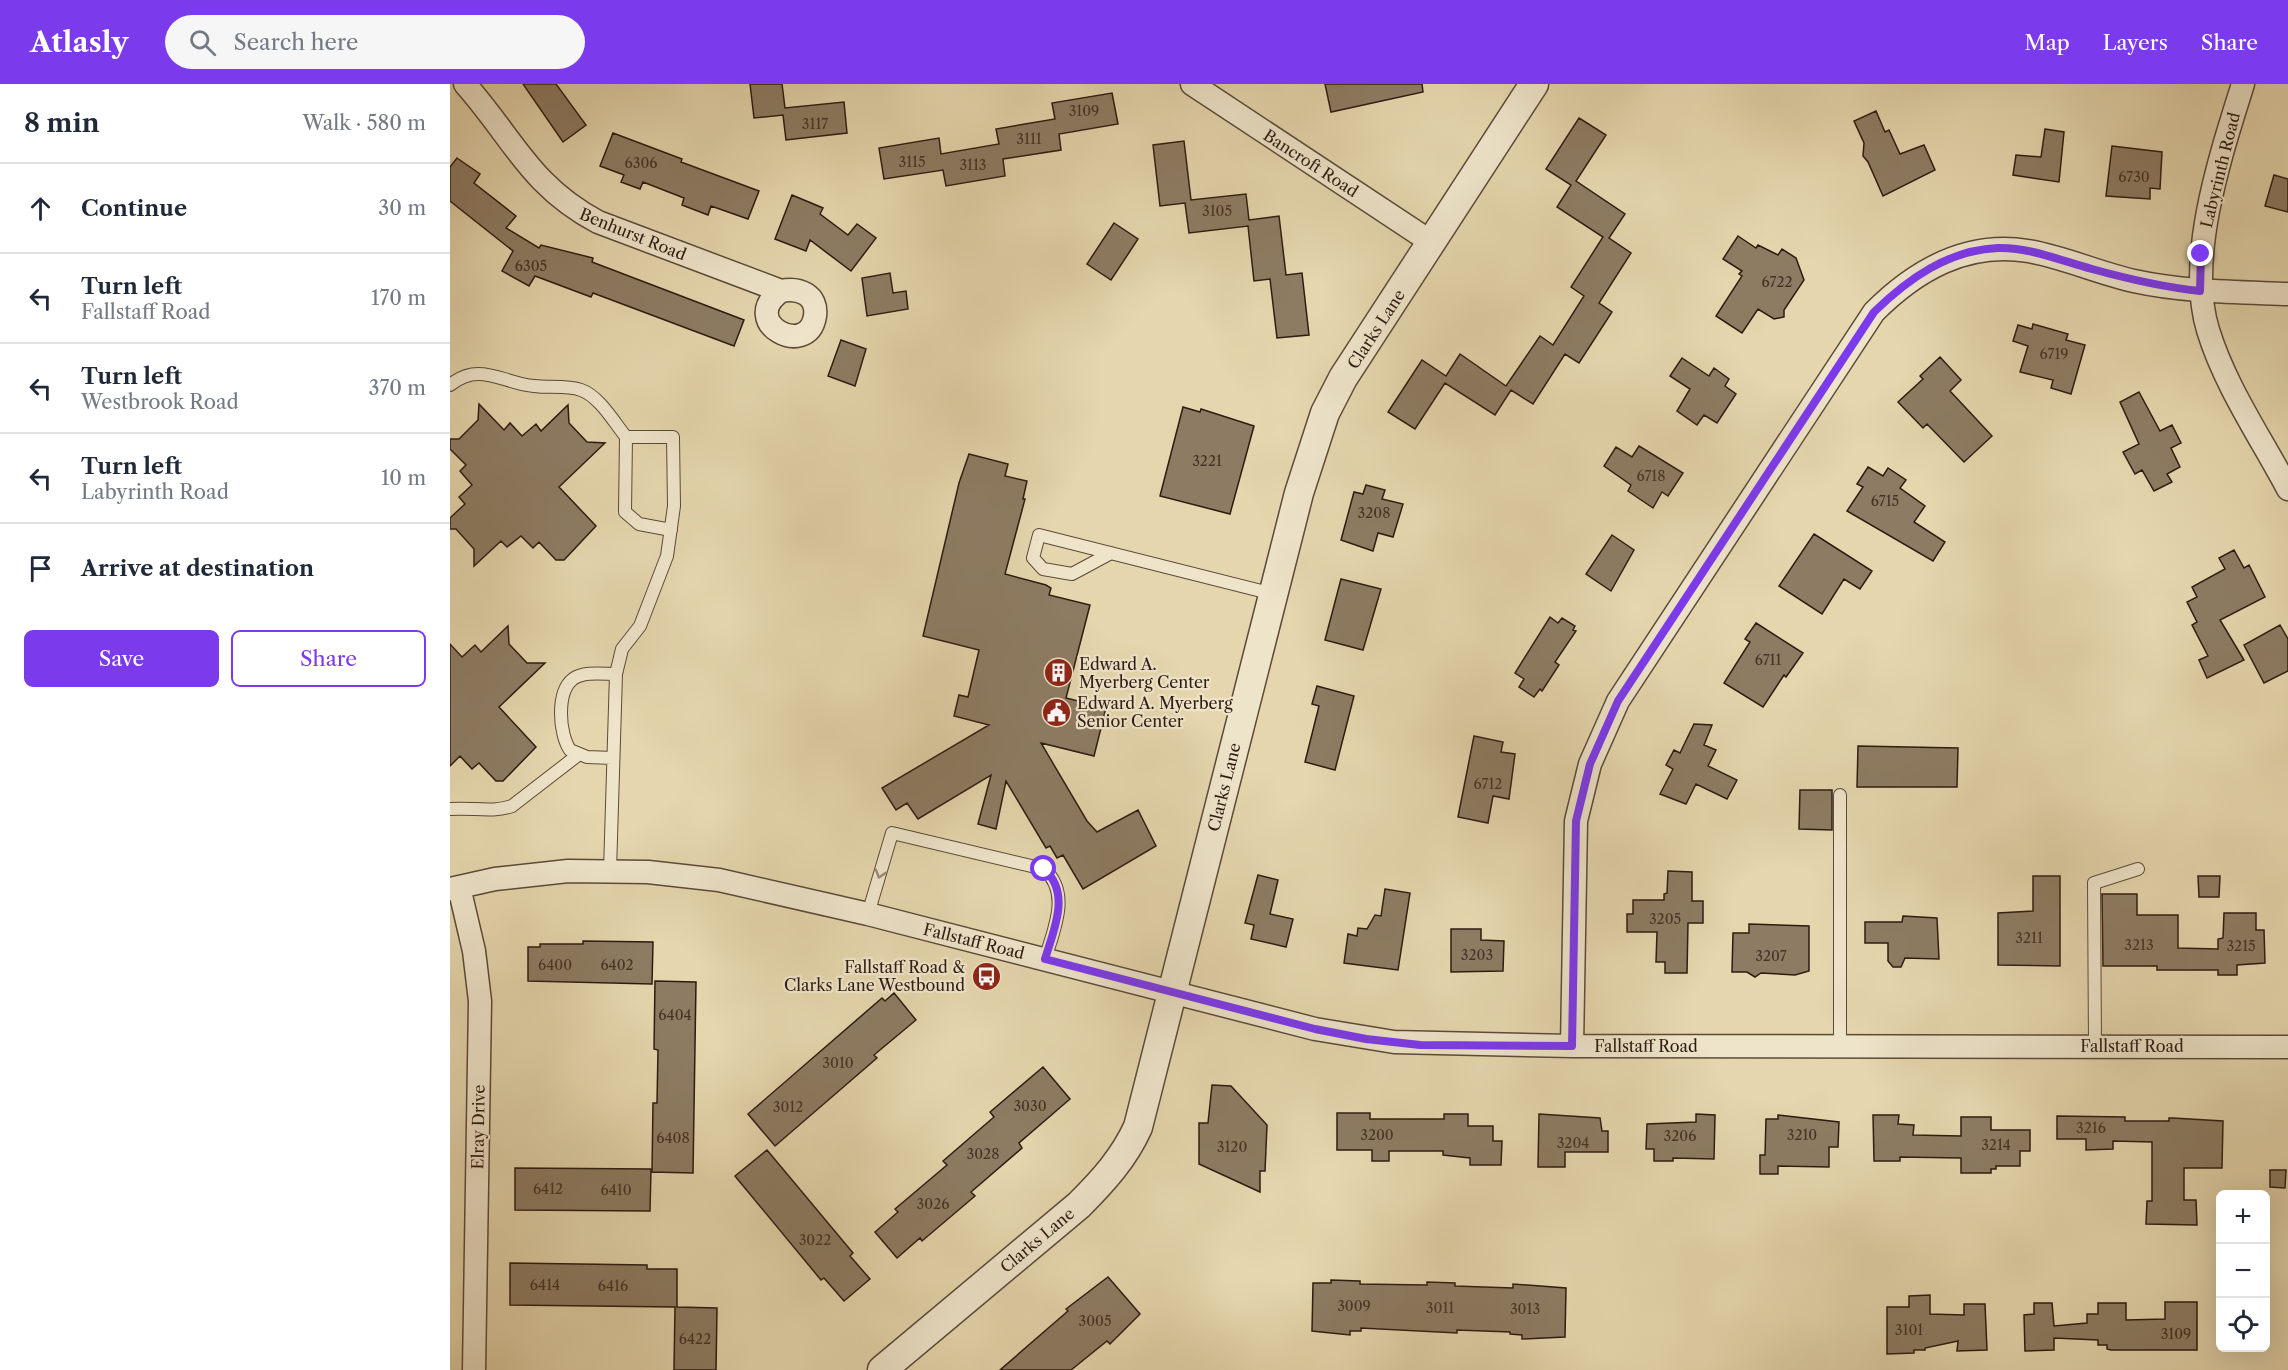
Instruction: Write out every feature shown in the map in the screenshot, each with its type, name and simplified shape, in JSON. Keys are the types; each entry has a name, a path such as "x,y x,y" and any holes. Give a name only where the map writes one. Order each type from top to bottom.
{"street":[{"path":"450,95 458,84"},
{"name":"Benhurst Road","path":"465,84 529,168 571,208 598,222 781,291"},
{"name":"Bancroft Road","path":"1192,84 1431,242"},
{"name":"Clarks Lane","path":"882,1370 1079,1205 1108,1175 1127,1149 1138,1127 1273,594 1309,459 1325,413 1343,378 1534,84"},
{"name":"Labyrinth Road","path":"2242,84 2209,214 2201,254 2200,291 2208,329 2223,368 2288,489"},
{"path":"1572,1046 1576,821 1584,783 1597,744 1624,692 1874,312 1895,291 1944,260 1998,248 2030,252 2133,281 2200,291 2288,294"},
{"name":"Fallstaff Road","path":"455,888 527,874 610,871 686,875 719,880 868,914 1366,1039 1420,1045 2288,1047"},
{"name":"Elray Drive","path":"455,888 474,951 480,1001 474,1370"}],"lane":[{"path":"450,385 460,376 477,373 495,375 526,385 580,390 593,397 626,437 625,512 639,524 671,530"},
{"path":"610,871 616,674 622,650 640,626 662,575 674,506 673,437 626,437"},
{"path":"1111,554 1072,574 1043,569 1034,558 1039,536 1273,594"},
{"path":"613,758 578,755 570,750 563,732 565,688 574,678 585,674 616,674"},
{"path":"450,809 472,807 500,811 512,807 578,755"},
{"path":"1840,795 1840,1046"},
{"path":"868,914 892,833 1044,869 1054,878 1059,892 1059,911 1045,959"},
{"path":"2095,1046 2094,883 2138,869"}],"building":[{"path":"523,84 556,84 586,125 563,142"},
{"path":"750,84 782,84 785,108 844,102 847,133 786,140 783,115 754,118"},
{"path":"1325,84 1422,84 1423,92 1331,112"},
{"path":"1112,93 1118,124 1059,134 1061,150 1003,159 1005,176 946,186 943,170 884,179 879,148 939,138 941,154 999,144 996,129 1055,119 1052,103"},
{"path":"1876,111 1885,132 1889,130 1900,154 1924,145 1935,170 1883,196 1863,156 1864,143 1854,121"},
{"path":"1579,118 1606,135 1576,181 1625,214 1609,238 1631,253 1599,303 1612,312 1579,363 1565,354 1533,404 1511,390 1495,415 1445,383 1415,429 1388,412 1422,360 1446,376 1460,354 1506,386 1540,336 1553,345 1584,296 1571,287 1603,237 1557,207 1571,185 1546,169"},
{"path":"2045,129 2064,132 2059,182 2013,175 2016,155 2041,157"},
{"path":"613,133 682,159 681,162 759,191 748,219 711,206 708,215 682,205 684,198 643,182 640,189 621,182 624,175 600,166"},
{"path":"1184,141 1191,200 1246,194 1249,220 1279,216 1286,275 1302,273 1309,335 1277,338 1270,279 1254,281 1248,226 1189,233 1185,203 1160,206 1153,145"},
{"path":"2112,146 2162,152 2160,189 2150,188 2150,199 2106,196"},
{"path":"457,158 480,174 474,183 516,216 506,228 539,248 541,245 593,258 592,262 744,320 734,346 593,293 591,297 535,276 529,286 502,271 513,251 450,201 450,167"},
{"path":"2274,175 2288,179 2288,212 2265,206"},
{"path":"792,195 823,208 820,214 848,235 857,224 876,238 851,271 810,240 806,251 775,239"},
{"path":"1114,223 1138,239 1111,280 1087,264"},
{"path":"1738,236 1756,248 1758,245 1778,255 1782,249 1796,258 1804,280 1784,310 1784,317 1774,319 1758,309 1742,333 1716,316 1742,276 1739,274 1742,271 1723,259"},
{"path":"890,273 893,293 906,291 908,309 867,316 862,278"},
{"path":"2033,324 2068,334 2066,340 2085,345 2071,394 2051,388 2053,380 2020,372 2028,346 2013,341 2018,325 2032,329"},
{"path":"841,340 866,349 855,386 828,376"},
{"path":"1940,357 1961,380 1950,391 1992,436 1964,462 1927,424 1923,428 1898,402 1923,379 1920,376"},
{"path":"1682,358 1709,376 1714,368 1729,379 1725,386 1736,394 1717,423 1704,415 1697,425 1677,411 1690,389 1670,376"},
{"path":"2139,392 2160,431 2172,425 2181,443 2171,448 2180,467 2167,474 2172,482 2154,491 2142,470 2135,474 2123,452 2139,444 2120,402"},
{"path":"479,404 504,430 510,423 522,436 536,424 541,431 568,405 569,423 587,442 605,443 559,487 596,526 564,560 556,560 539,542 533,548 521,536 507,547 501,541 474,566 474,549 456,529 450,529 450,518 465,504 459,497 472,485 460,471 466,465 450,449 450,439 459,439 478,420"},
{"path":"1183,407 1200,412 1201,409 1254,426 1230,514 1160,496"},
{"path":"1639,446 1683,473 1668,496 1662,492 1653,508 1628,491 1631,485 1604,466 1616,447 1632,457"},
{"name":"Edward A. Myerberg Center","path":"969,454 1008,464 1005,476 1027,481 1023,499 1025,499 1005,574 1046,585 1051,588 1049,595 1090,605 1066,698 1106,708 1094,756 1041,743 1087,821 1097,832 1138,810 1156,846 1083,889 1063,855 1057,858 1050,846 1046,848 1006,781 996,829 978,824 991,775 918,819 907,803 896,810 882,788 989,725 954,716 959,695 968,697 979,650 923,636 959,483"},
{"path":"1868,467 1883,476 1888,468 1906,480 1900,488 1925,506 1914,522 1945,542 1933,561 1847,511 1863,487 1857,484"},
{"path":"1366,485 1385,490 1382,499 1403,504 1393,537 1378,533 1373,551 1341,540 1354,492 1363,494"},
{"path":"1814,534 1872,571 1860,589 1844,579 1822,614 1779,586"},
{"path":"1612,535 1634,550 1611,591 1586,574"},
{"path":"2234,550 2244,568 2249,565 2265,597 2220,620 2244,660 2207,678 2199,660 2208,656 2192,625 2197,622 2187,602 2197,597 2192,587 2225,569 2219,558"},
{"path":"1341,579 1381,589 1363,650 1325,640"},
{"path":"1550,617 1558,623 1562,618 1575,626 1573,630 1576,631 1555,662 1559,665 1542,691 1540,689 1534,697 1519,687 1524,679 1515,673"},
{"path":"1756,623 1803,653 1786,677 1784,675 1763,707 1724,683 1750,642 1745,639"},
{"path":"2280,625 2288,639 2288,671 2264,683 2244,645"},
{"path":"508,626 509,644 527,663 545,663 499,707 536,747 503,781 496,781 479,763 472,769 460,756 450,766 450,644 462,657 475,645 481,652"},
{"path":"1317,686 1354,696 1335,770 1305,762 1319,706 1312,704"},
{"path":"1694,724 1712,725 1704,745 1716,750 1708,766 1737,780 1727,799 1696,784 1686,804 1660,794 1673,769 1666,765 1674,750 1680,753"},
{"path":"1474,736 1503,742 1501,752 1515,754 1509,799 1493,796 1488,823 1458,817"},
{"path":"1858,746 1958,748 1957,787 1857,787"},
{"path":"1800,790 1832,790 1832,830 1799,829"},
{"path":"1668,871 1692,872 1692,901 1703,901 1703,923 1688,923 1687,973 1665,973 1665,962 1656,962 1657,932 1627,932 1627,914 1633,914 1633,900 1664,900 1664,894 1667,893"},
{"path":"1258,875 1278,880 1270,914 1293,919 1286,947 1251,939 1254,925 1245,923"},
{"path":"2033,876 2060,876 2060,966 1998,965 1998,913 2033,911"},
{"path":"2198,876 2220,876 2219,897 2199,897"},
{"path":"1385,889 1410,893 1398,970 1344,963 1348,934 1357,936 1358,928 1367,929 1375,915 1381,916"},
{"path":"2102,894 2137,894 2137,915 2178,915 2178,948 2218,949 2218,939 2223,938 2224,913 2256,913 2256,930 2264,930 2265,963 2237,965 2237,975 2218,975 2218,970 2157,970 2157,966 2103,966"},
{"path":"1903,916 1937,918 1939,959 1905,958 1901,967 1893,967 1888,961 1888,943 1865,943 1865,922 1902,922"},
{"path":"1749,924 1809,926 1809,971 1795,975 1761,973 1755,977 1747,972 1732,972 1733,933 1749,933"},
{"path":"1451,929 1481,929 1481,940 1504,941 1503,971 1451,972"},
{"path":"583,941 653,942 652,984 528,981 528,947 540,947 540,944 583,944"},
{"path":"655,981 696,982 693,1173 652,1172 653,1103 657,1103 658,1050 654,1049"},
{"path":"894,993 916,1020 874,1055 877,1058 775,1146 748,1114 882,998 885,1001"},
{"path":"1043,1067 1070,1099 1019,1143 1022,1148 971,1192 975,1196 922,1241 920,1238 897,1258 875,1232 898,1212 895,1209 947,1165 943,1161 994,1117 990,1112"},
{"path":"1212,1085 1231,1086 1267,1125 1265,1171 1260,1171 1260,1192 1199,1164 1199,1123 1208,1123"},
{"path":"1337,1113 1370,1113 1370,1119 1444,1119 1444,1114 1468,1114 1468,1126 1493,1126 1493,1141 1502,1141 1501,1165 1470,1165 1470,1158 1443,1155 1443,1151 1389,1151 1389,1161 1372,1161 1372,1150 1337,1150"},
{"path":"1539,1114 1600,1118 1602,1131 1608,1131 1608,1152 1565,1152 1565,1167 1538,1167"},
{"path":"1696,1114 1715,1115 1714,1159 1673,1158 1673,1161 1654,1161 1654,1149 1646,1149 1647,1124 1696,1122"},
{"path":"1778,1115 1839,1122 1838,1147 1829,1147 1829,1167 1778,1166 1778,1174 1760,1174 1760,1155 1765,1155 1766,1119 1778,1119"},
{"path":"1873,1115 1899,1115 1898,1124 1914,1125 1913,1135 1961,1136 1961,1117 1991,1117 1991,1130 2030,1130 2030,1151 2020,1151 2020,1166 1996,1166 1996,1169 1991,1169 1991,1173 1961,1173 1961,1158 1900,1157 1900,1161 1874,1161"},
{"path":"2057,1116 2125,1117 2125,1121 2169,1121 2169,1118 2173,1118 2223,1121 2222,1168 2184,1168 2184,1200 2196,1200 2197,1225 2146,1224 2147,1201 2152,1201 2152,1142 2113,1141 2113,1149 2086,1150 2086,1139 2057,1139"},
{"path":"767,1150 853,1253 850,1256 870,1279 844,1301 824,1278 821,1280 735,1176"},
{"path":"515,1168 651,1169 650,1211 515,1210"},
{"path":"2270,1170 2286,1170 2285,1188 2270,1187"},
{"path":"510,1263 647,1265 647,1269 677,1269 677,1307 717,1308 716,1370 674,1370 675,1307 510,1305"},
{"path":"1108,1277 1140,1314 1110,1344 1107,1341 1071,1370 1000,1370 1068,1311 1066,1309"},
{"path":"1331,1280 1360,1281 1360,1284 1427,1285 1427,1282 1455,1283 1455,1286 1513,1288 1513,1284 1566,1288 1565,1337 1522,1339 1522,1335 1510,1334 1510,1332 1457,1330 1457,1333 1361,1328 1361,1331 1350,1331 1350,1335 1312,1331 1313,1283 1331,1283"},
{"path":"1930,1295 1930,1314 1964,1315 1964,1304 1985,1304 1987,1350 1957,1351 1958,1341 1925,1348 1925,1350 1914,1350 1914,1353 1887,1354 1887,1307 1909,1307 1909,1296"},
{"path":"2165,1302 2197,1302 2197,1350 2111,1350 2107,1349 2107,1345 2098,1345 2098,1340 2054,1338 2054,1350 2025,1351 2024,1315 2034,1314 2034,1303 2052,1303 2054,1326 2087,1323 2087,1314 2098,1314 2098,1303 2126,1303 2126,1320 2165,1319"}],"place":[{"name":"Edward A. Myerberg Center","path":"1058,673"},
{"name":"Edward A. Myerberg Senior Center","path":"1056,712"},
{"name":"Fallstaff Road & Clarks Lane Westbound","path":"986,976"}],"route":[{"path":"1044,869 1054,878 1059,892 1059,911 1045,959 1315,1029 1366,1039 1420,1045 1572,1046 1576,821 1584,783 1597,744 1618,701 1856,336 1874,312 1895,291 1944,260 1998,248 2030,252 2133,281 2200,291 2201,254"}]}
